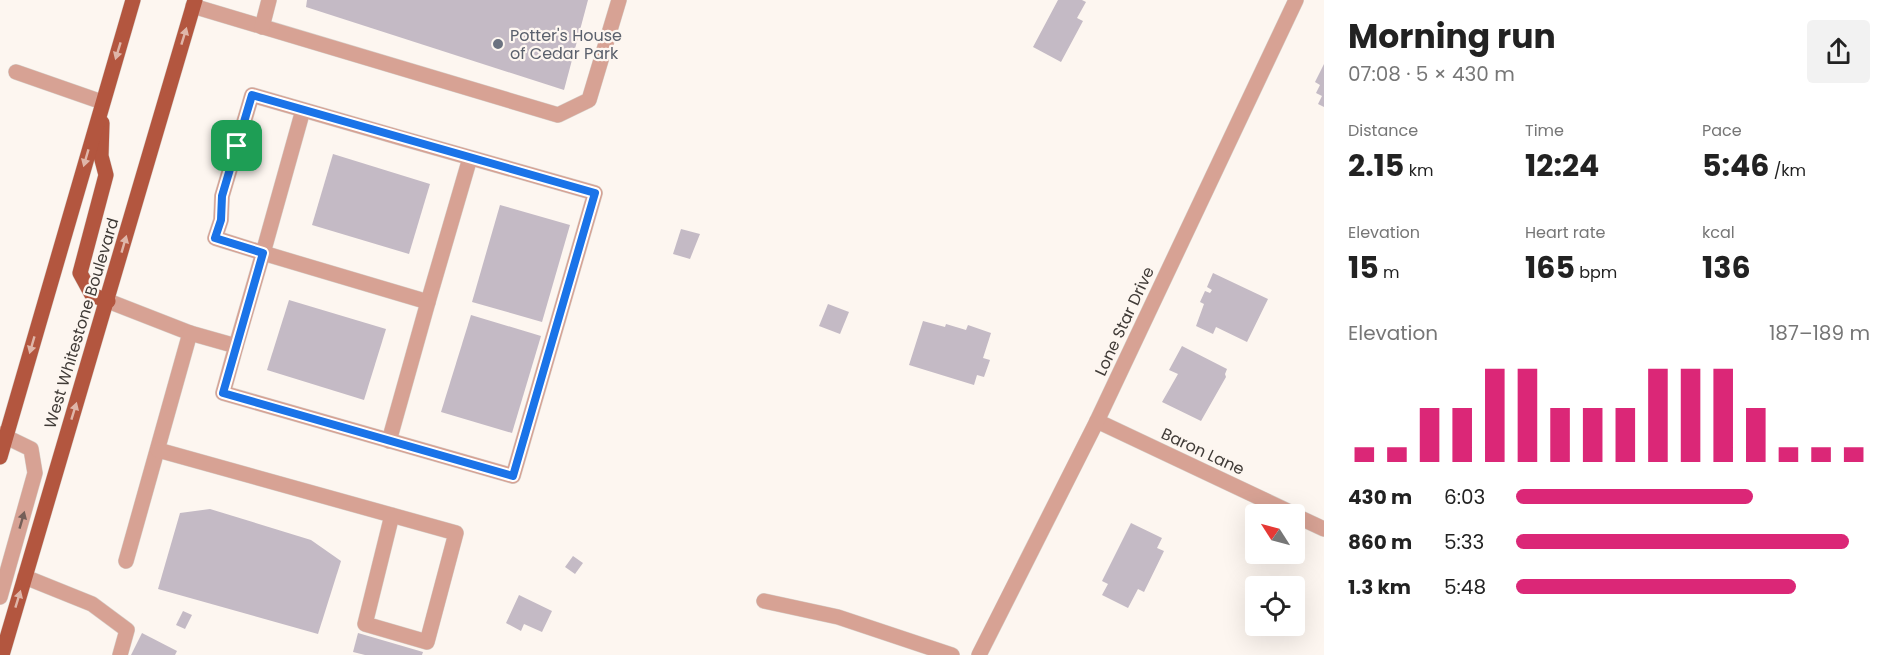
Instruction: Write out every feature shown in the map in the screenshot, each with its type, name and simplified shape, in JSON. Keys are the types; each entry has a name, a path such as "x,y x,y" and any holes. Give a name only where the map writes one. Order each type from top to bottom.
{"main road":[{"path":"0,456 3,435 133,0"},
{"name":"West Whitestone Boulevard","path":"1,655 108,301 194,3"},
{"path":"102,102 102,156 106,175 80,273 92,295 108,301"}],"street":[{"path":"262,27 269,0"},
{"path":"194,3 262,27 558,115 589,100 618,0"},
{"name":"Lone Star Drive","path":"980,655 1097,421 1296,0"},
{"path":"16,72 102,102"},
{"path":"303,110 263,253 223,393 513,476 595,193 252,95 222,196 221,220 215,238 263,253 428,302"},
{"path":"389,441 470,158"},
{"path":"108,301 190,333 236,346"},
{"path":"126,561 190,333"},
{"name":"Baron Lane","path":"1097,421 1273,504"},
{"path":"0,597 35,473 31,449 3,435"},
{"path":"158,450 392,515 456,533 427,642 365,624 392,515"},
{"name":"Baron Lane","path":"1305,520 1324,529"},
{"path":"25,577 92,604 127,630 120,655"},
{"path":"764,601 838,617 952,655"}],"building":[{"path":"307,0 588,0 564,90 306,7"},
{"path":"1058,0 1086,2 1077,18 1083,21 1061,62 1033,47"},
{"path":"1324,64 1324,107 1318,104 1322,96 1316,93 1320,85 1315,82"},
{"path":"333,154 430,184 409,254 312,225"},
{"path":"500,205 570,225 542,322 472,302"},
{"path":"681,229 700,234 690,259 673,254"},
{"path":"1213,273 1268,299 1247,342 1216,327 1213,334 1196,326 1204,304 1200,302 1205,291 1210,293 1212,290 1207,287"},
{"path":"289,300 386,329 364,400 267,370"},
{"path":"828,304 849,312 840,334 819,326"},
{"path":"471,315 541,336 512,433 441,412"},
{"path":"923,321 966,330 968,325 991,333 983,358 990,360 984,377 977,375 974,385 909,365"},
{"path":"1182,346 1227,369 1226,377 1201,421 1162,402 1178,374 1169,370"},
{"path":"210,509 311,540 341,561 318,634 158,589 180,513"},
{"path":"1131,523 1162,538 1157,548 1164,551 1144,592 1138,589 1128,608 1102,595 1108,584 1102,581"},
{"path":"573,556 583,563 575,574 565,567"},
{"path":"519,595 552,611 542,632 524,624 521,631 506,623"},
{"path":"183,611 192,615 185,629 176,625"},
{"path":"142,633 177,651 175,655 131,655"},
{"path":"358,633 423,652 422,655 365,655 353,652"}],"place":[{"name":"Potter's House of Cedar Park","path":"498,44"}],"route":[{"path":"252,95 595,193 513,476 223,393 263,253 215,238 221,220 222,196 237,146 252,95"}]}
